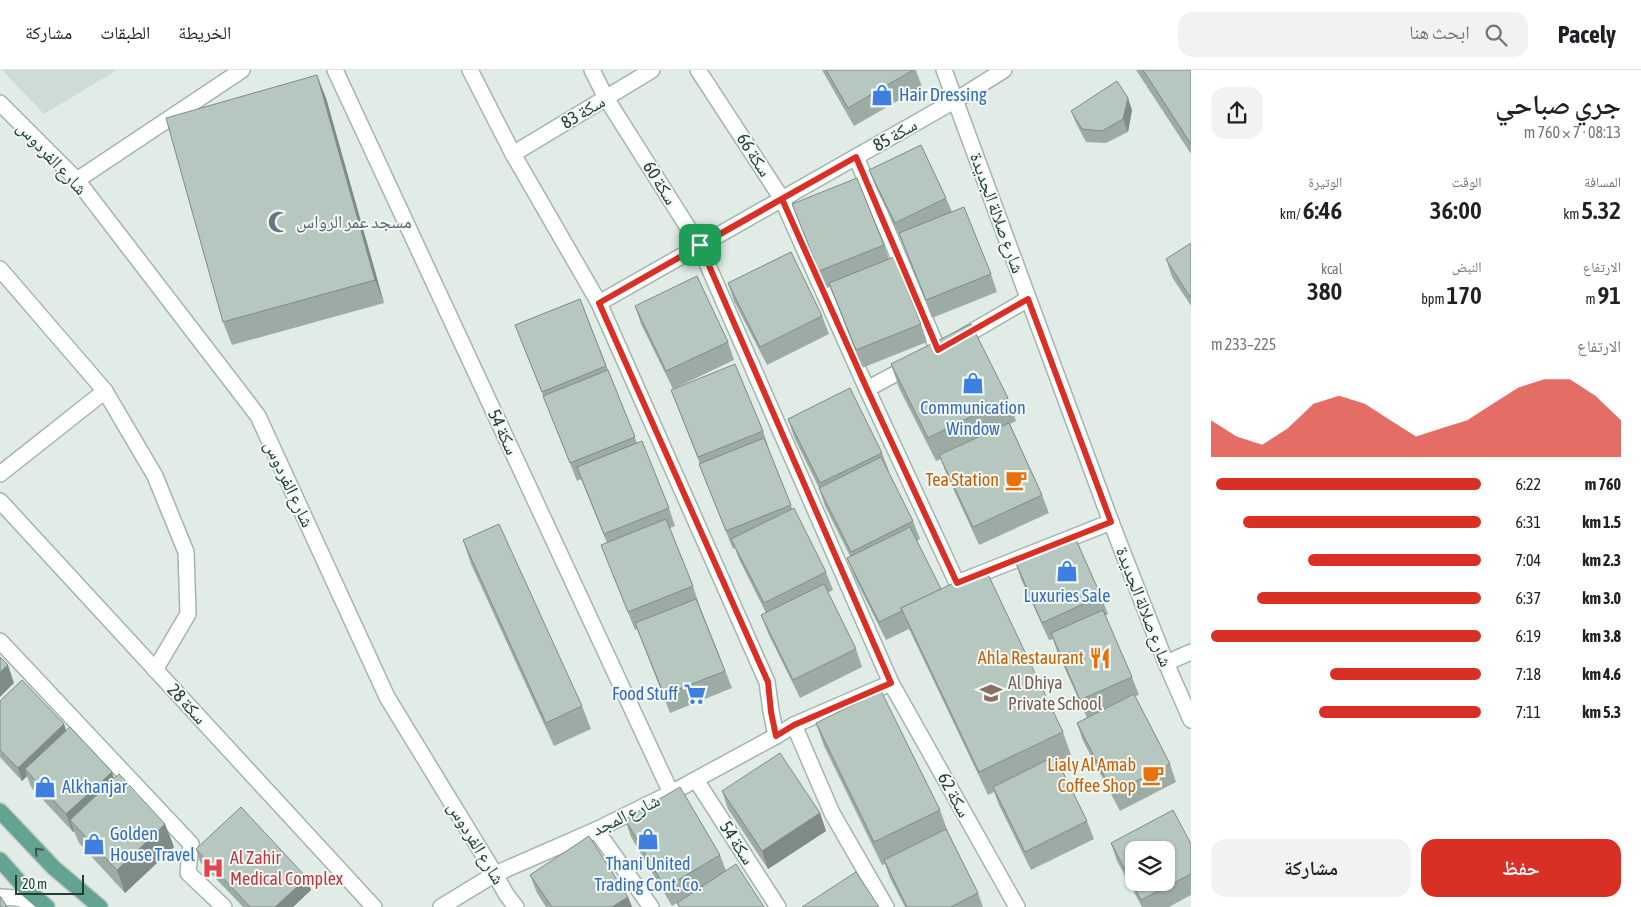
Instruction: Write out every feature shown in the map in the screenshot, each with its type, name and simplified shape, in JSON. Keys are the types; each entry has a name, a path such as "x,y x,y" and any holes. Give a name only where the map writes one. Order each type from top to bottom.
{"main road":[{"path":"0,811 54,868 100,907"},
{"path":"0,860 47,907"}],"street":[{"path":"77,180 242,70"},
{"name":"سكة 54","path":"334,70 671,793"},
{"path":"470,70 513,154 599,303 768,682 776,736"},
{"name":"سكة 60","path":"592,70 606,98 700,245 891,683"},
{"name":"سكة 83","path":"513,154 652,70"},
{"name":"سكة 66","path":"698,70 782,199 957,583 1111,522"},
{"name":"شارع صلالة الجديدة","path":"944,70 1111,522 1166,663 1191,720"},
{"name":"سكة 85","path":"599,303 956,100 1004,70"},
{"name":"شارع الفردوس","path":"0,103 77,180 258,416 387,697 506,894 516,907"},
{"path":"856,157 938,350"},
{"path":"0,269 105,391 155,476 186,552 188,614 155,670"},
{"path":"867,389 1028,299"},
{"path":"0,474 105,391"},
{"name":"سكة 28","path":"0,501 374,907"},
{"path":"0,641 191,844 188,873 224,907"},
{"path":"1166,663 1191,652"},
{"name":"شارع المجد","path":"441,907 495,874 596,830 671,793 794,725 891,683"},
{"name":"سكة 62","path":"891,683 1017,907"},
{"path":"794,725 832,813 886,907"},
{"name":"سكة 54","path":"696,780 778,907"},
{"path":"596,830 651,907"},
{"path":"0,897 17,898 47,907"}],"shaded area":[{"path":"2,70 117,70 44,114"}],"building":[{"path":"826,70 913,70 848,108"},
{"path":"1143,70 1191,70 1191,144"},
{"name":"مسجد عمر الرواس","path":"317,75 375,280 223,322 166,118"},
{"path":"1117,81 1128,98 1123,119 1102,131 1082,129 1071,111"},
{"path":"921,145 946,198 895,223 869,170"},
{"path":"857,178 884,245 819,271 792,204"},
{"path":"964,207 991,274 926,300 899,233"},
{"path":"1191,243 1191,296 1190,297 1166,259"},
{"path":"791,252 822,316 760,347 728,283"},
{"path":"894,257 921,324 856,350 829,283"},
{"path":"697,276 728,342 666,371 635,306"},
{"path":"580,299 606,366 542,392 515,325"},
{"path":"971,324 1008,398 928,438 891,364"},
{"path":"735,364 763,431 698,457 671,390"},
{"path":"608,370 635,437 570,463 543,396"},
{"path":"850,388 882,453 820,483 788,419"},
{"path":"1009,423 1042,495 973,527 939,455"},
{"path":"764,438 791,505 726,531 699,464"},
{"path":"642,441 669,508 604,534 577,467"},
{"path":"881,457 913,521 851,552 819,488"},
{"path":"794,508 826,572 764,603 731,539"},
{"path":"666,519 693,586 628,612 601,545"},
{"path":"499,524 582,706 546,723 463,540"},
{"path":"910,527 941,589 901,608 902,611 879,622 847,558"},
{"path":"1074,535 1101,596 1042,623 1015,561"},
{"name":"Al Dhiya Private School","path":"985,568 1063,732 979,772 901,608"},
{"path":"824,584 856,649 793,680 761,615"},
{"path":"696,599 725,671 664,695 635,623"},
{"path":"1103,610 1132,677 1080,700 1051,633"},
{"path":"0,657 8,665 0,672"},
{"path":"22,680 64,724 18,768 0,750 0,701"},
{"path":"881,691 940,810 874,842 816,723"},
{"path":"1134,694 1170,764 1113,793 1077,723"},
{"path":"70,727 112,772 66,814 25,769"},
{"path":"780,753 820,813 762,851 722,791"},
{"path":"1055,756 1087,821 1025,852 993,787"},
{"path":"119,774 165,824 117,870 70,820"},
{"path":"680,787 720,855 665,888 625,819"},
{"path":"241,807 307,878 275,907 250,907 196,849"},
{"path":"1173,810 1191,844 1191,874 1175,882 1175,841 1125,841 1125,870 1111,843"},
{"path":"946,829 978,893 951,907 907,907 884,860"},
{"path":"589,836 628,897 612,907 552,907 530,875"},
{"path":"736,864 764,907 680,907 677,903"},
{"path":"856,872 879,907 802,907"},
{"path":"1136,891 1158,891 1141,900"},
{"path":"1,897 7,907 0,907"}],"place":[{"name":"Hair Dressing","path":"882,95"},
{"name":"مسجد عمر الرواس","path":"279,222"},
{"name":"Communication Window","path":"973,383"},
{"name":"Tea Station","path":"1016,480"},
{"name":"Luxuries Sale","path":"1067,571"},
{"name":"Ahla Restaurant","path":"1100,658"},
{"name":"Al Dhiya Private School","path":"991,693"},
{"name":"Food Stuff","path":"695,694"},
{"name":"Lialy Al Amab Coffee Shop","path":"1153,775"},
{"name":"Alkhanjar","path":"45,787"},
{"name":"Thani United Trading Cont. Co.","path":"648,839"},
{"name":"Golden House Travel","path":"94,844"},
{"name":"Al Zahir Medical Complex","path":"213,868"}],"route":[{"path":"700,245 856,157 938,350 1028,299 1111,522 957,583 782,199 700,245 599,303 768,682 776,736 794,725 891,683 700,245"}]}
